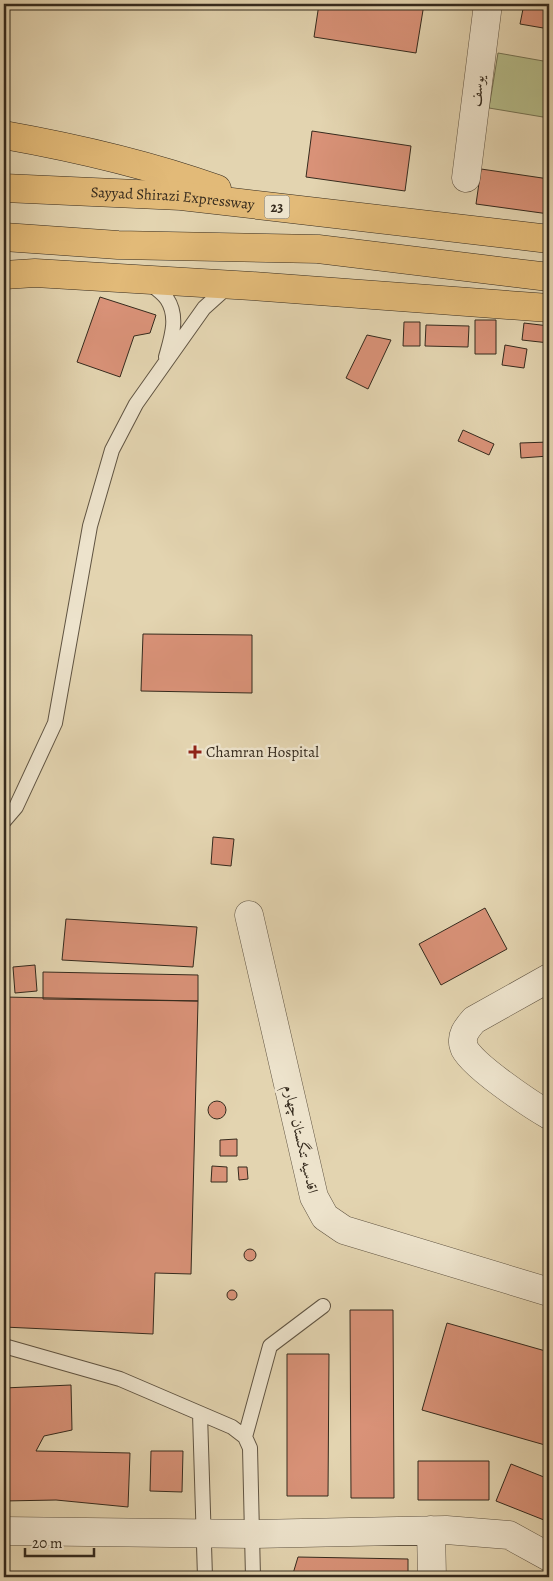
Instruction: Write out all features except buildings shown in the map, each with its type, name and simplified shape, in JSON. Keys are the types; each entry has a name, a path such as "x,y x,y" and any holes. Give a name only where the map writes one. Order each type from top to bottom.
{"highway":[{"path":"4,135 65,146 163,170 263,206"},
{"name":"Sayyad Shirazi Expressway","path":"4,188 181,196 549,239"},
{"path":"4,237 118,245 318,249 549,277"},
{"path":"4,276 35,273 252,286 549,308"}],"street":[{"name":"یوسف","path":"466,178 488,4"},
{"name":"اقدسیه تنگستان چهارم","path":"249,915 314,1197 325,1217 344,1230 549,1292"},
{"path":"549,978 474,1020 462,1038 466,1054 526,1102 549,1115"},
{"path":"4,1531 253,1534 431,1530 509,1535 549,1557"},
{"path":"431,1530 432,1577"}],"lane":[{"path":"145,280 167,299 173,313 174,328 164,366"},
{"path":"4,821 16,807 55,723 90,526 112,450 136,404 204,308 224,290 252,286"},
{"path":"245,1437 270,1346 323,1306"},
{"path":"4,1346 120,1379 232,1428 245,1437 250,1448 253,1577"},
{"path":"200,1414 205,1577"}],"green space":[{"path":"498,53 549,62 549,118 489,108"}],"place":[{"name":"Chamran Hospital","path":"195,752"}]}
